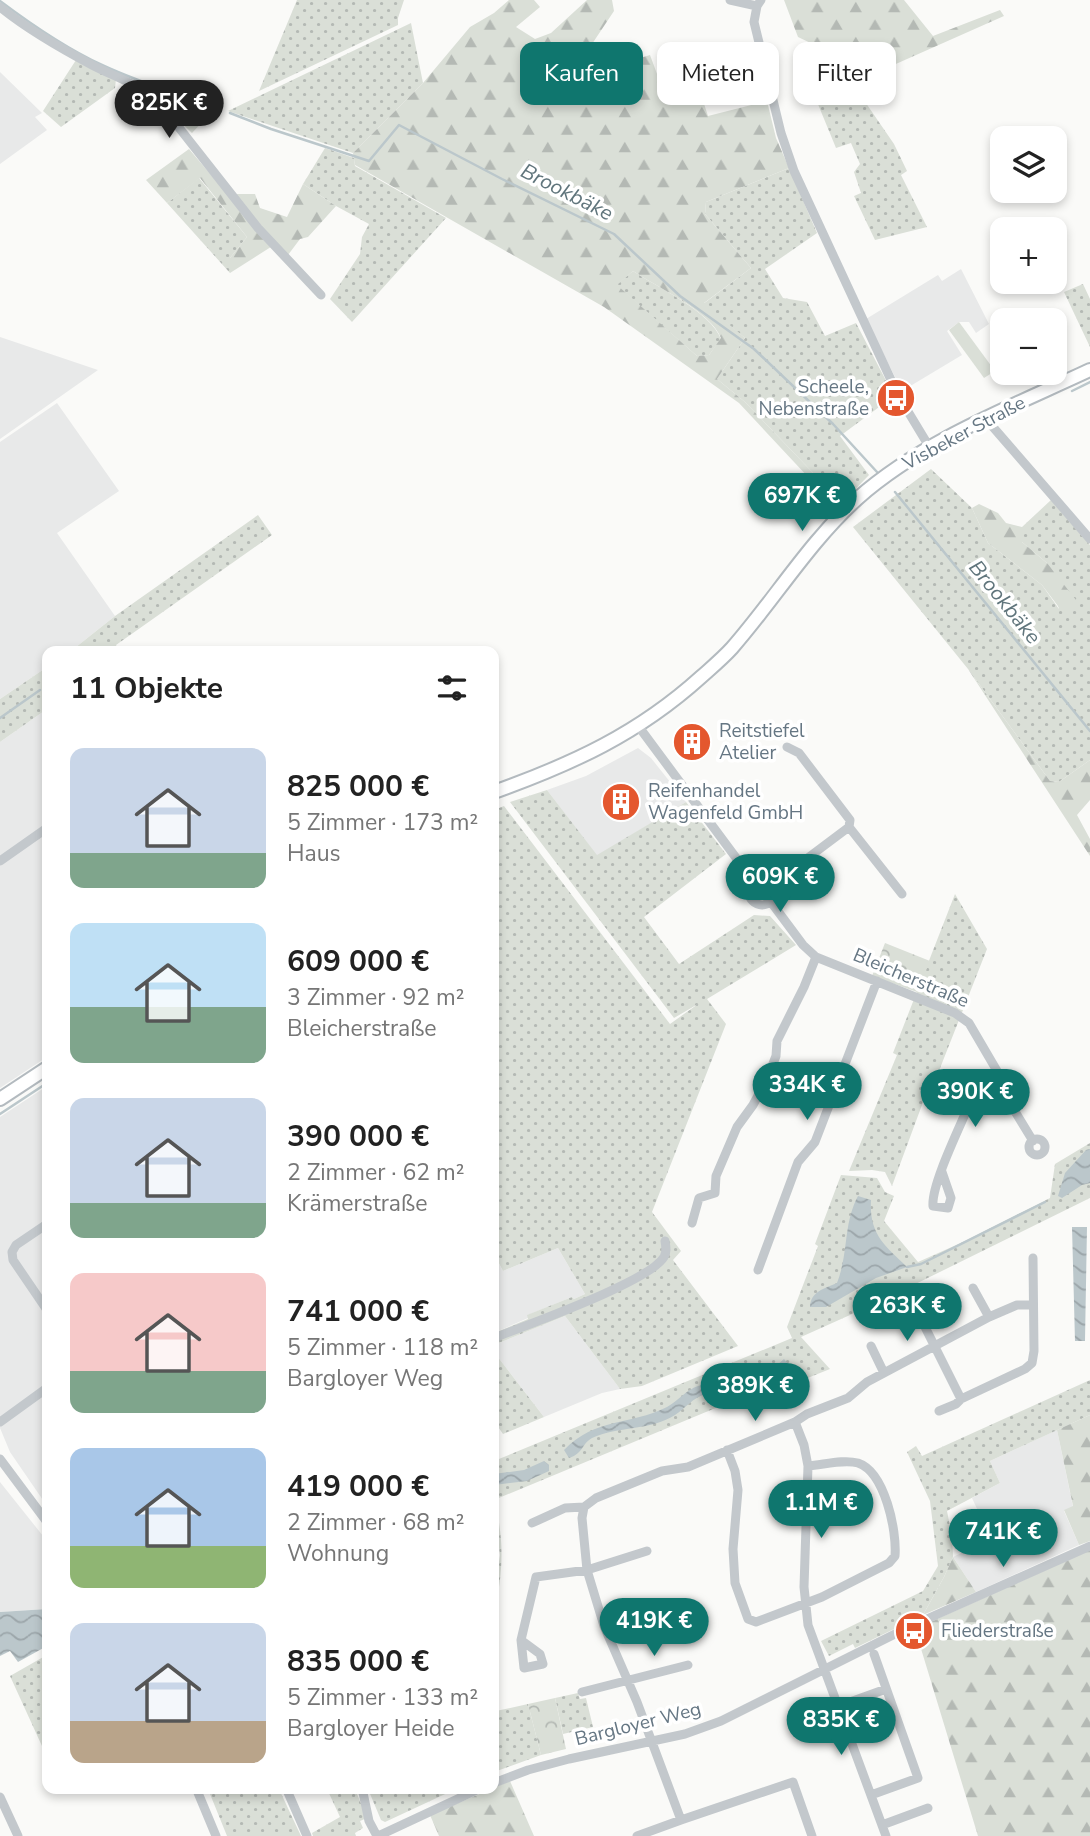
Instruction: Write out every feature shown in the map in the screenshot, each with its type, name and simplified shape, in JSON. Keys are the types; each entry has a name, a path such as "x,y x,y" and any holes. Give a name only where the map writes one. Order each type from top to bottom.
{"main road":[{"name":"Visbeker Straße","path":"499,790 576,760 639,727 681,695 729,651 820,537 875,484 930,448 1090,370"},
{"path":"0,1099 42,1071"}],"street":[{"path":"730,0 759,3 754,22 781,133 794,171 898,395 930,448"},
{"path":"0,7 59,47 142,88 158,101 258,228 321,295"},
{"path":"986,419 1090,539"},
{"path":"639,727 754,882"},
{"path":"773,884 849,827 850,820 799,753 787,747"},
{"path":"849,827 902,894"},
{"path":"0,861 42,832"},
{"path":"766,879 773,884 775,891 771,902 759,905 752,900 750,889 754,882 766,879"},
{"name":"Bleicherstraße","path":"771,902 803,945 816,957 956,1013 969,1023 1000,1076 997,1083 1033,1141"},
{"path":"692,1223 699,1198 715,1193 716,1176 732,1139 767,1079 776,1056 778,1041 816,957"},
{"path":"758,1270 798,1162 815,1142 877,981"},
{"path":"942,1172 971,1100 979,1091 997,1083"},
{"path":"42,1227 16,1245 12,1252 13,1259 42,1302"},
{"path":"499,1336 633,1281 663,1259 665,1241"},
{"path":"939,1412 1032,1363 1033,1258"},
{"path":"973,1288 989,1317"},
{"path":"532,1523 565,1508 584,1507 597,1498 662,1471 688,1467 795,1422 807,1414 848,1398 867,1382 989,1317 1017,1305 1033,1305"},
{"path":"920,1317 961,1399"},
{"path":"871,1346 884,1373"},
{"path":"0,1422 42,1392"},
{"path":"795,1422 808,1466 805,1602 808,1625 886,1836"},
{"path":"727,1450 735,1471 738,1490 733,1549 735,1583 748,1619 757,1622 822,1597 888,1563 894,1559 896,1553 888,1505 872,1472 859,1464 849,1462 808,1466"},
{"path":"0,1459 42,1515"},
{"path":"584,1507 582,1518 587,1570 604,1626 681,1821"},
{"name":"Bargloyer Weg","path":"499,1781 569,1759 685,1734 721,1721 913,1625 1090,1546"},
{"path":"521,1640 536,1577 587,1570 647,1551"},
{"path":"604,1626 662,1606"},
{"path":"871,1795 918,1778 874,1654"},
{"path":"582,1692 688,1665"},
{"path":"839,1706 886,1689"},
{"path":"637,1836 793,1782 812,1836"},
{"path":"198,1794 216,1836"},
{"path":"289,1794 307,1836"},
{"path":"363,1794 369,1821 377,1836 468,1794"},
{"path":"0,1797 18,1836"},
{"path":"882,1825 928,1808"}],"shaded area":[{"path":"0,72 42,113 35,117 47,130 0,164"},
{"path":"961,269 989,324 976,333 969,322 959,322 947,331 962,355 902,391 866,319 938,275 942,281"},
{"path":"0,337 98,370 0,439"},
{"path":"57,403 119,491 57,533 115,616 77,646 42,646 42,670 0,699 0,442"},
{"path":"42,713 42,1060 0,1088 0,742"},
{"path":"638,748 651,758 686,802 597,856 547,790 586,776"},
{"path":"42,1089 42,1499 10,1452 0,1428 0,1117"},
{"path":"558,1248 585,1294 528,1315 528,1318 499,1331 499,1263 503,1271"},
{"path":"565,1316 620,1389 602,1393 544,1417 499,1358 499,1343"},
{"path":"1057,1430 1073,1507 1064,1511 1079,1545 976,1592 953,1557 991,1539 972,1498 1000,1483 990,1461"},
{"path":"0,1482 42,1535 42,1609 0,1612"}],"green space":[{"path":"297,0 404,0 398,25 259,91"},
{"path":"509,0 534,0 540,7 516,27 535,39 551,33 587,0 612,0 614,11 593,42 520,42 520,105 643,105 643,57 650,55 657,74 657,105 704,105 708,116 751,105 768,105 776,138 789,168 706,202 705,214 751,268 704,303 745,338 717,379 745,402 842,503 837,508 739,403 604,307 355,165 353,153 423,83 470,27 494,13","holes":["633,271 706,319 721,338 709,355 697,356 617,285"]},
{"path":"784,0 904,0 933,36 1000,10 1004,16 896,64 896,42 808,42 798,37"},
{"path":"411,23 423,83 353,153 228,111"},
{"path":"76,60 116,79 115,88 61,127 43,111"},
{"path":"160,97 210,114 192,133 161,103"},
{"path":"818,105 867,105 894,144 907,171 901,175 927,227 875,240 854,196 861,193 854,172 860,164 851,143 836,148"},
{"path":"325,148 354,158 355,166 446,218 352,322 330,299 360,254 362,237 369,224 303,184"},
{"path":"189,149 256,228 274,245 230,273 230,258 247,237 200,178 167,203 146,180"},
{"path":"789,168 817,233 765,269 783,298 807,302 825,336 856,323 894,396 840,436 869,475 842,503 745,402 717,379 745,338 703,304 751,268 705,214 706,202"},
{"path":"199,178 247,237 230,258 230,273 167,203"},
{"path":"303,184 336,206 308,237 300,239 288,255 260,226 235,194 255,194 260,208 287,217"},
{"path":"633,271 669,292 706,319 721,339 709,355 697,356 616,285"},
{"path":"1083,284 1090,299 1090,347 1065,294"},
{"path":"959,322 990,364 990,374 984,378 949,330"},
{"path":"931,469 972,508 988,543 1042,585 1059,609 1047,563 1022,542 1022,527 1051,500 1090,545 1090,760 1059,782 1050,781 968,669 853,527"},
{"path":"979,504 998,513 1006,523 1022,527 1022,542 1047,563 1076,600 1064,614 1042,585 988,543 972,508"},
{"path":"258,515 272,535 116,646 77,646 115,616"},
{"path":"968,669 1050,781 1059,782 1090,760 1090,800 1077,815 1090,839 1090,856"},
{"path":"42,670 42,713 0,742 0,699"},
{"path":"547,790 597,855 686,802 726,854 644,917 679,964 754,915 770,916 796,945 707,999 726,1024 652,1212 681,1251 673,1260 738,1346 642,1386 620,1389 565,1316 499,1343 499,1331 528,1319 527,1315 585,1294 558,1248 503,1271 499,1263 499,808 504,806 670,1024 698,1004 674,1018 510,802"},
{"path":"955,894 987,949 933,1086 929,1086 892,1186 885,1172 849,1171 897,1055 893,1053"},
{"path":"885,943 930,961 917,992 872,976"},
{"path":"1090,1143 1090,1198 879,1302 801,1337 830,1369 743,1404 718,1407 499,1498 499,1459 792,1338 787,1327 841,1175 877,1178 885,1192 894,1196 884,1221 918,1262 1050,1198 1055,1164"},
{"path":"499,1358 544,1417 503,1434 499,1428"},
{"path":"1090,1380 1090,1415 990,1461 1000,1483 947,1511 953,1557 923,1615 855,1648 853,1644 829,1656 821,1641 923,1591 938,1566 930,1501 907,1452 916,1446 922,1456"},
{"path":"1090,1415 1090,1541 1079,1545 1064,1510 1073,1506 1057,1430"},
{"path":"499,1524 502,1557 499,1585"},
{"path":"1090,1550 1090,1836 978,1836 915,1629"},
{"path":"953,1557 976,1592 923,1615 944,1577"},
{"path":"42,1658 42,1746 10,1676"},
{"path":"578,1693 580,1699 586,1698 593,1727 563,1734 555,1698"},
{"path":"555,1698 566,1749 541,1755 528,1704"},
{"path":"528,1704 541,1755 499,1770 499,1710"},
{"path":"510,1781 534,1836 439,1836 430,1815 479,1794 499,1794 499,1786"},
{"path":"210,1794 281,1794 301,1836 227,1836"},
{"path":"329,1794 357,1794 367,1818 360,1821 363,1828 355,1833 356,1836 313,1836 312,1833 340,1817"},
{"path":"370,1794 445,1794 385,1822 381,1820"}],"water":[{"path":"1090,1149 1090,1183 1062,1198 1058,1196 1065,1173"},
{"path":"858,1196 871,1200 875,1230 885,1245 907,1267 876,1278 826,1307 810,1307 816,1294 837,1283 850,1217"},
{"path":"1072,1227 1087,1227 1085,1341 1075,1341"},
{"path":"784,1359 789,1365 777,1376 758,1386 719,1390 701,1396 675,1415 655,1424 592,1438 577,1454 569,1458 564,1450 588,1432 653,1413 698,1386 753,1376 774,1367"},
{"path":"544,1461 549,1465 549,1471 527,1481 499,1484 499,1473 524,1470"},
{"path":"42,1609 42,1649 18,1662 10,1651 0,1656 0,1612"}],"waterway":[{"name":"Brookbäke","path":"0,1 49,36 88,58 144,82 215,107"},
{"name":"Brookbäke","path":"230,113 369,161 399,125 614,234 680,296 754,349 833,424 877,472"},
{"path":"1072,391 1090,382"},
{"name":"Brookbäke","path":"895,492 1090,731"},
{"path":"0,718 40,690"},
{"path":"0,1114 42,1086"},
{"path":"907,1267 921,1264 1045,1202"}],"place":[{"name":"Scheele, Nebenstraße","path":"896,398"},
{"name":"Reitstiefel Atelier","path":"692,742"},
{"name":"Reifenhandel Wagenfeld GmbH","path":"621,802"},
{"name":"Fliederstraße","path":"914,1631"}]}
